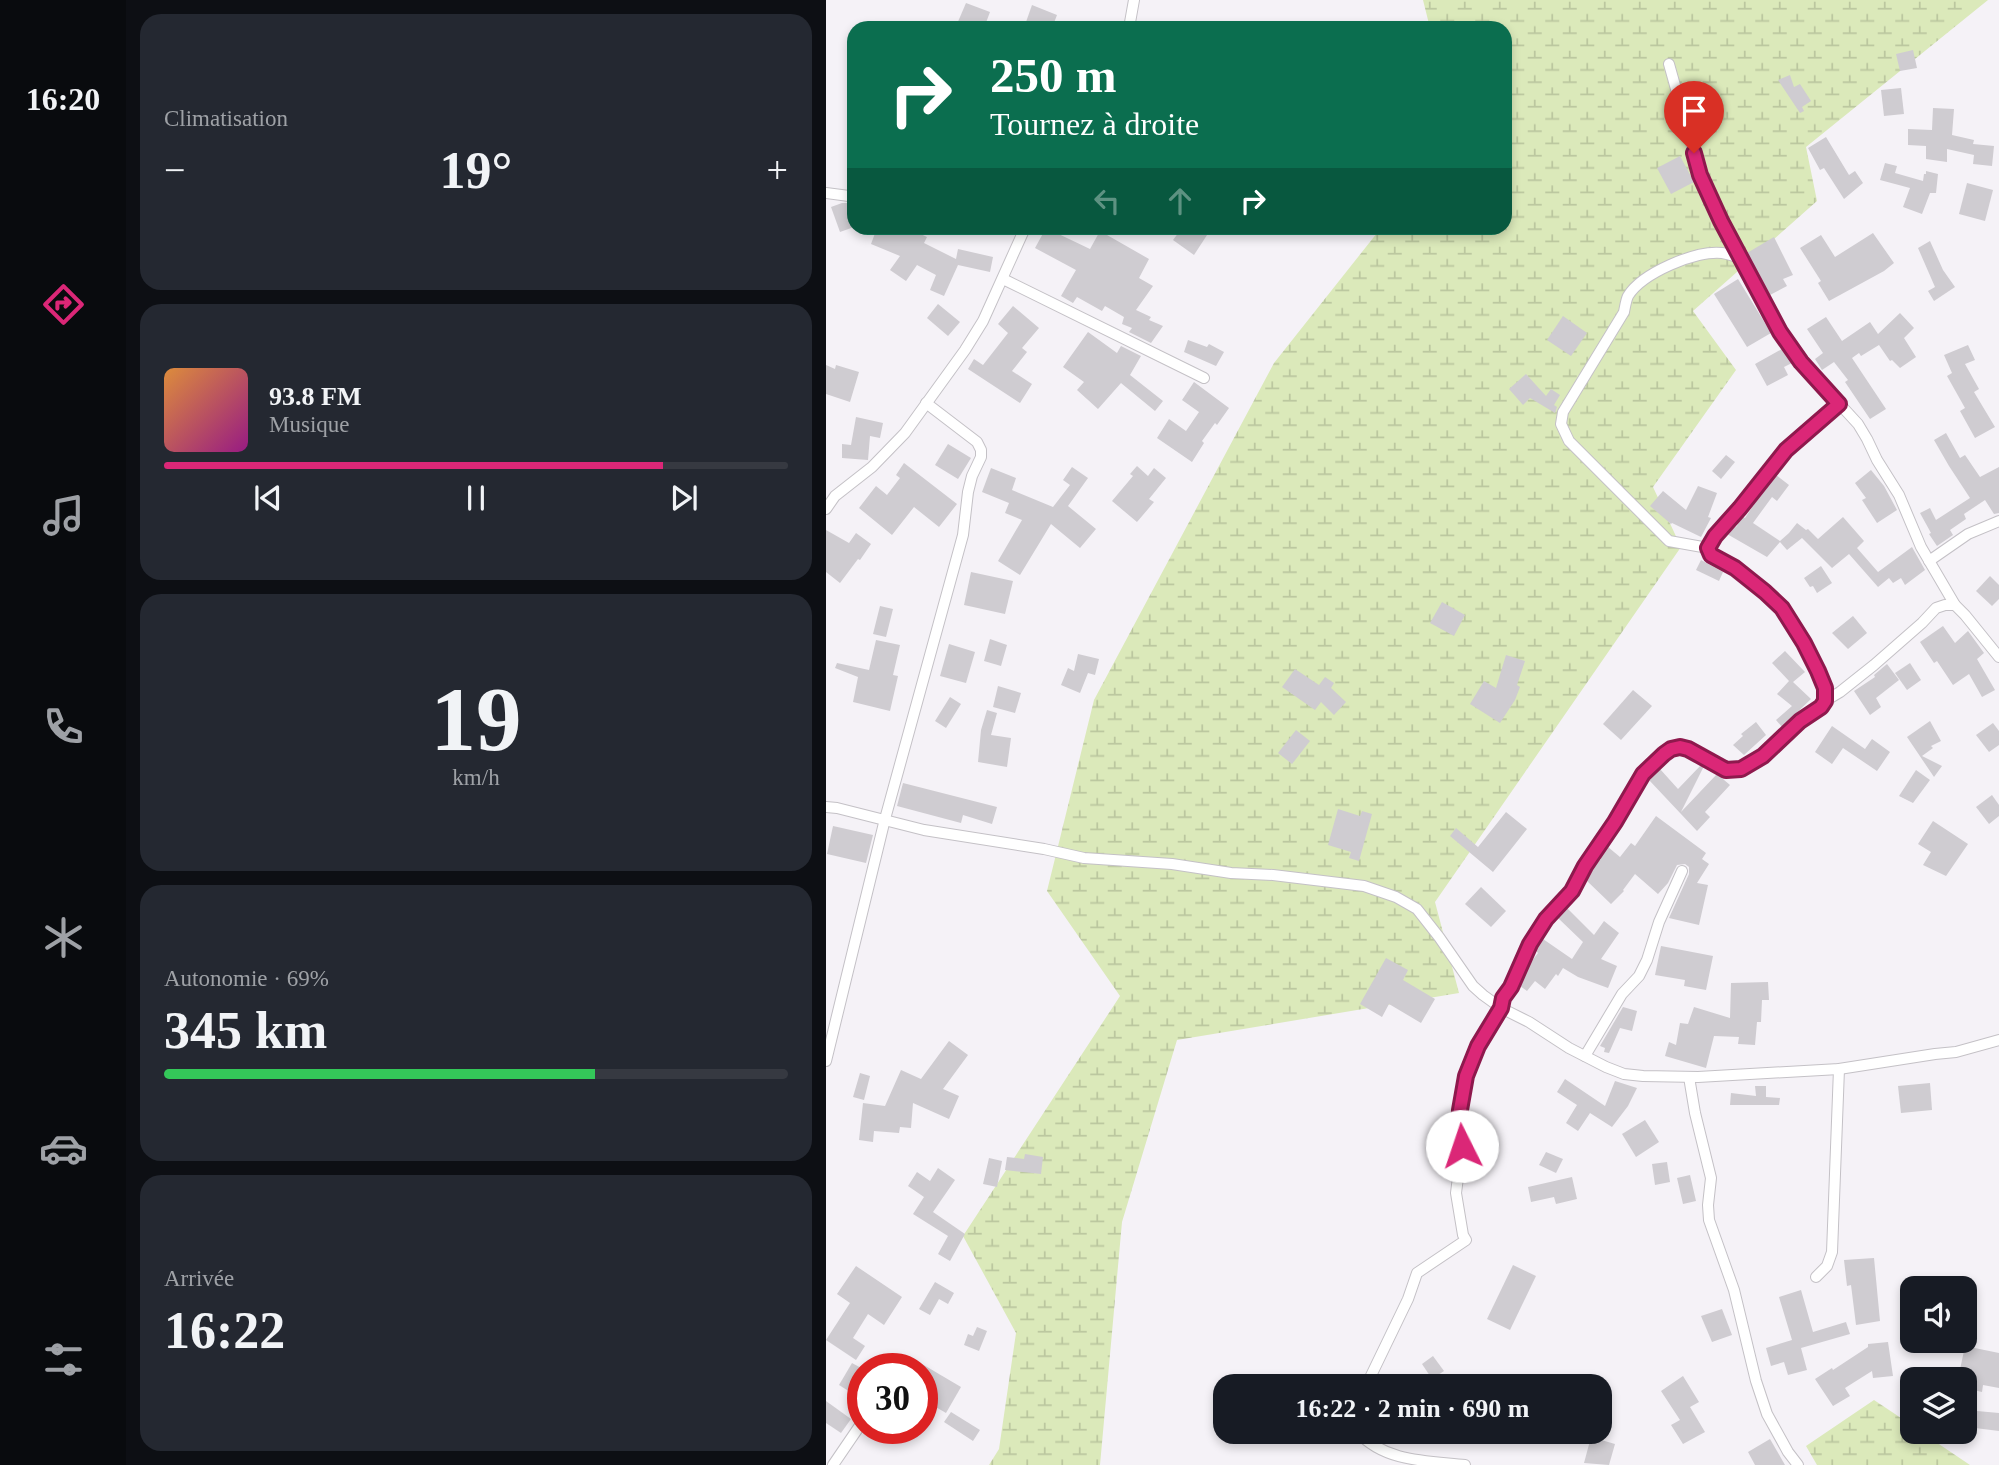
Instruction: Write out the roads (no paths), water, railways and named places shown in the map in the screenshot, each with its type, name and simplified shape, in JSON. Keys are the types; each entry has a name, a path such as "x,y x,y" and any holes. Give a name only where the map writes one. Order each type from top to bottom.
{"street":[{"path":"1130,21 1134,0"},
{"path":"1669,64 1700,175 1721,221 1780,332 1801,362 1858,425 1899,495 1929,561 1955,606 1999,657"},
{"path":"826,193 847,196"},
{"path":"826,509 835,496 872,467 905,433 926,404 983,320 1022,235"},
{"path":"1708,548 1670,541 1569,441 1561,424 1563,412 1623,312 1628,296 1646,278 1667,266 1705,254 1721,253 1743,260"},
{"path":"1003,279 1204,378"},
{"path":"826,1061 859,918 963,535 972,476 981,457 977,442 926,404"},
{"path":"1708,548 1786,450 1839,404"},
{"path":"1929,561 1968,534 1999,521"},
{"path":"1708,548 1711,555 1735,568 1782,608 1818,671 1825,688 1825,701"},
{"path":"1372,1374 1408,1299 1417,1273 1466,1240 1456,1193 1462,1146 1459,1126 1467,1072 1478,1046 1501,1008 1503,998 1511,987 1530,944 1546,919 1572,891 1643,774 1664,754 1680,747 1726,770 1741,769 1763,756 1800,721 1874,665 1936,608 1955,606"},
{"path":"826,807 924,830 1084,858 1273,875 1379,890 1417,909 1473,986 1501,1008 1585,1056 1624,1074 1689,1077 1839,1069 1956,1052 1999,1040"},
{"path":"1585,1056 1622,994 1639,976 1682,871"},
{"path":"1816,1277 1827,1266 1832,1252 1839,1069"},
{"path":"1689,1077 1711,1178 1709,1220 1734,1290 1750,1359 1767,1414 1798,1465"},
{"path":"833,1465 847,1444"},
{"path":"1372,1444 1391,1454 1438,1464 1465,1465"}]}
